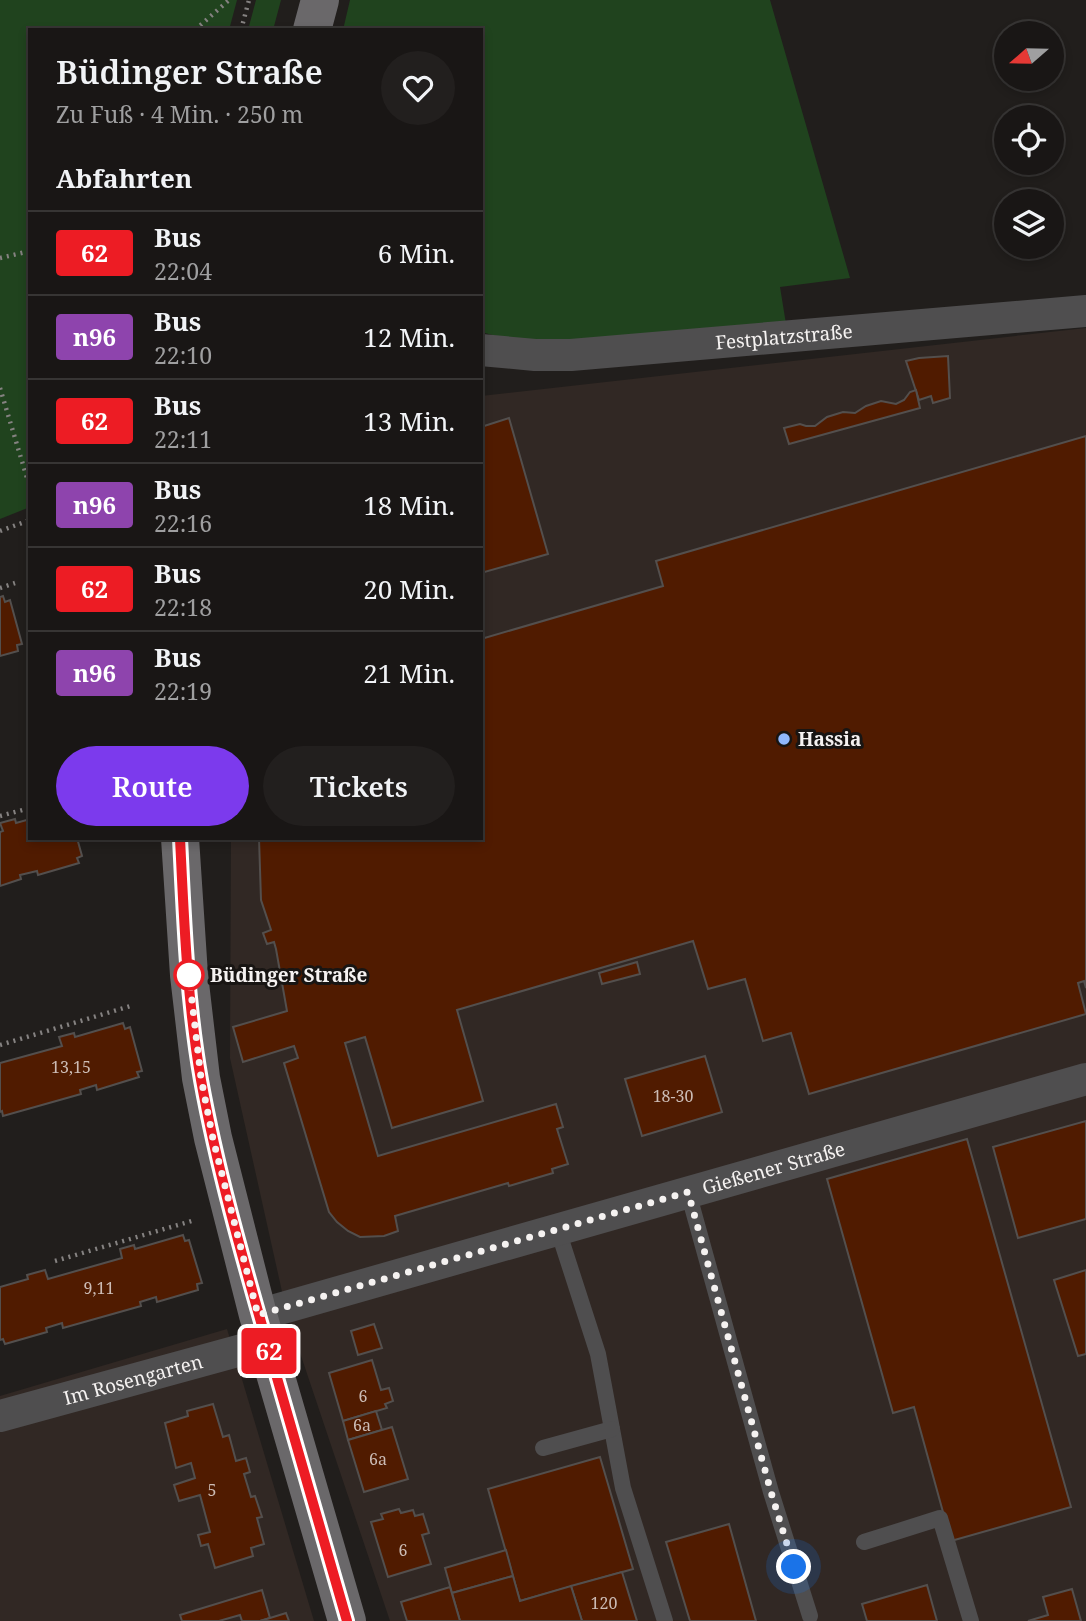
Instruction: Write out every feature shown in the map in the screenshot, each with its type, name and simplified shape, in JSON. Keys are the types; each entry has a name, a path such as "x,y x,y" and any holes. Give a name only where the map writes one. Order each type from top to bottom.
{"main road":[{"path":"313,28 320,0"},
{"path":"180,840 184,922 201,1078 219,1163 263,1329 347,1621"}],"street":[{"name":"Festplatzstraße","path":"483,351 571,355 1086,311"},
{"name":"Gießener Straße","path":"263,1329 558,1230 1086,1079"},
{"name":"Im Rosengarten","path":"0,1416 263,1329"}],"lane":[{"path":"688,1192 771,1492 810,1616"},
{"path":"558,1230 598,1354 623,1488 665,1621"},
{"path":"543,1448 612,1429"},
{"path":"864,1542 940,1518 971,1621"}],"path":[{"path":"197,28 229,0"},
{"path":"243,28 250,0"},
{"path":"0,258 28,251"},
{"path":"0,388 28,481"},
{"path":"0,531 28,521"},
{"path":"0,588 15,583"},
{"path":"0,816 28,809"},
{"path":"0,1045 134,1005"},
{"path":"55,1261 195,1220"}],"shaded area":[{"path":"1086,328 1086,1621 390,1621 287,1314 230,1058 231,840 483,840 483,396"},
{"path":"227,1329 314,1621 0,1621 0,1396"}],"green space":[{"path":"0,0 237,0 230,28 28,28 28,508 0,519"},
{"path":"256,0 281,0 274,28 249,28"},
{"path":"350,0 770,0 850,278 780,287 786,324 528,344 483,333 483,28 343,28"}],"building":[{"path":"948,356 950,398 933,403 931,396 919,400 906,361"},
{"path":"916,390 920,408 789,444 784,428 800,424 815,426 827,417 843,412 855,413 881,401 896,404"},
{"path":"509,418 548,554 483,572 483,426"},
{"name":"Hassia","path":"1086,436 1086,988 1084,981 1078,983 1086,1014 809,1094 791,1033 763,1041 745,979 708,989 693,941 457,1010 483,1101 392,1128 365,1037 345,1043 378,1156 556,1104 563,1127 557,1129 568,1164 552,1169 553,1173 509,1186 508,1183 395,1216 398,1231 384,1236 360,1237 348,1231 329,1212 284,1063 298,1058 294,1046 243,1062 233,1027 287,1011 274,942 267,944 263,933 271,930 261,900 259,840 483,840 483,638 663,586 656,561"},
{"path":"3,596 5,602 10,600 22,644 17,645 18,651 0,656 0,597"},
{"path":"15,819 16,823 28,820 28,840 78,840 82,856 77,858 79,863 38,875 37,871 20,875 21,879 0,886 0,832 3,831 0,823"},
{"path":"637,962 640,974 602,984 599,973"},
{"path":"123,1023 125,1029 130,1027 142,1071 137,1072 139,1077 97,1090 96,1085 80,1090 81,1094 3,1116 2,1111 0,1112 0,1063 62,1046 59,1037 74,1033 75,1037"},
{"path":"705,1056 722,1112 642,1136 625,1079"},
{"path":"1086,1121 1086,1219 1018,1238 993,1147"},
{"path":"967,1139 1071,1507 951,1541 914,1407 893,1413 827,1179"},
{"path":"183,1235 185,1241 189,1240 202,1283 197,1284 198,1290 157,1302 156,1297 140,1302 141,1306 63,1328 62,1323 46,1328 47,1332 5,1344 3,1339 0,1340 0,1287 28,1279 27,1275 45,1270 48,1279 122,1258 120,1249 134,1245 135,1249"},
{"path":"1086,1270 1086,1354 1078,1356 1054,1280"},
{"path":"374,1324 382,1348 358,1355 351,1331"},
{"path":"372,1360 381,1390 389,1388 393,1401 385,1404 387,1408 343,1421 329,1373"},
{"path":"213,1404 223,1437 229,1435 236,1461 246,1458 250,1472 244,1474 251,1497 255,1496 262,1517 257,1518 264,1544 251,1548 253,1556 215,1568 208,1544 201,1546 198,1535 210,1532 200,1495 179,1501 174,1485 195,1478 191,1463 176,1468 165,1423 188,1416 187,1411"},
{"path":"376,1411 382,1430 348,1440 343,1421"},
{"path":"392,1427 408,1479 364,1492 348,1440"},
{"path":"600,1457 633,1569 520,1601 488,1489"},
{"path":"399,1509 401,1513 413,1510 415,1516 423,1514 429,1533 422,1535 431,1564 388,1577 371,1522 383,1519 381,1514"},
{"path":"729,1524 756,1621 690,1621 666,1542"},
{"path":"506,1550 513,1576 452,1593 445,1568"},
{"path":"622,1572 637,1621 582,1621 571,1586"},
{"path":"513,1576 520,1601 571,1586 582,1621 460,1621 452,1593"},
{"path":"927,1585 937,1621 867,1621 862,1604"},
{"path":"450,1587 460,1621 407,1621 401,1602"},
{"path":"1072,1589 1081,1621 1028,1621 1048,1615 1043,1597"},
{"path":"262,1590 270,1618 242,1621 240,1615 219,1621 182,1621 180,1615"},
{"path":"286,1613 289,1621 260,1621 270,1618"}],"bus line":[{"name":"62","path":"180,840 184,922 192,1001 201,1078 213,1139 258,1315 347,1621"}],"place":[{"name":"Hassia","path":"784,739"},
{"name":"Büdinger Straße","path":"189,975"}],"route":[{"path":"189,975 201,1078 213,1139 258,1315 688,1192 794,1567"}]}
